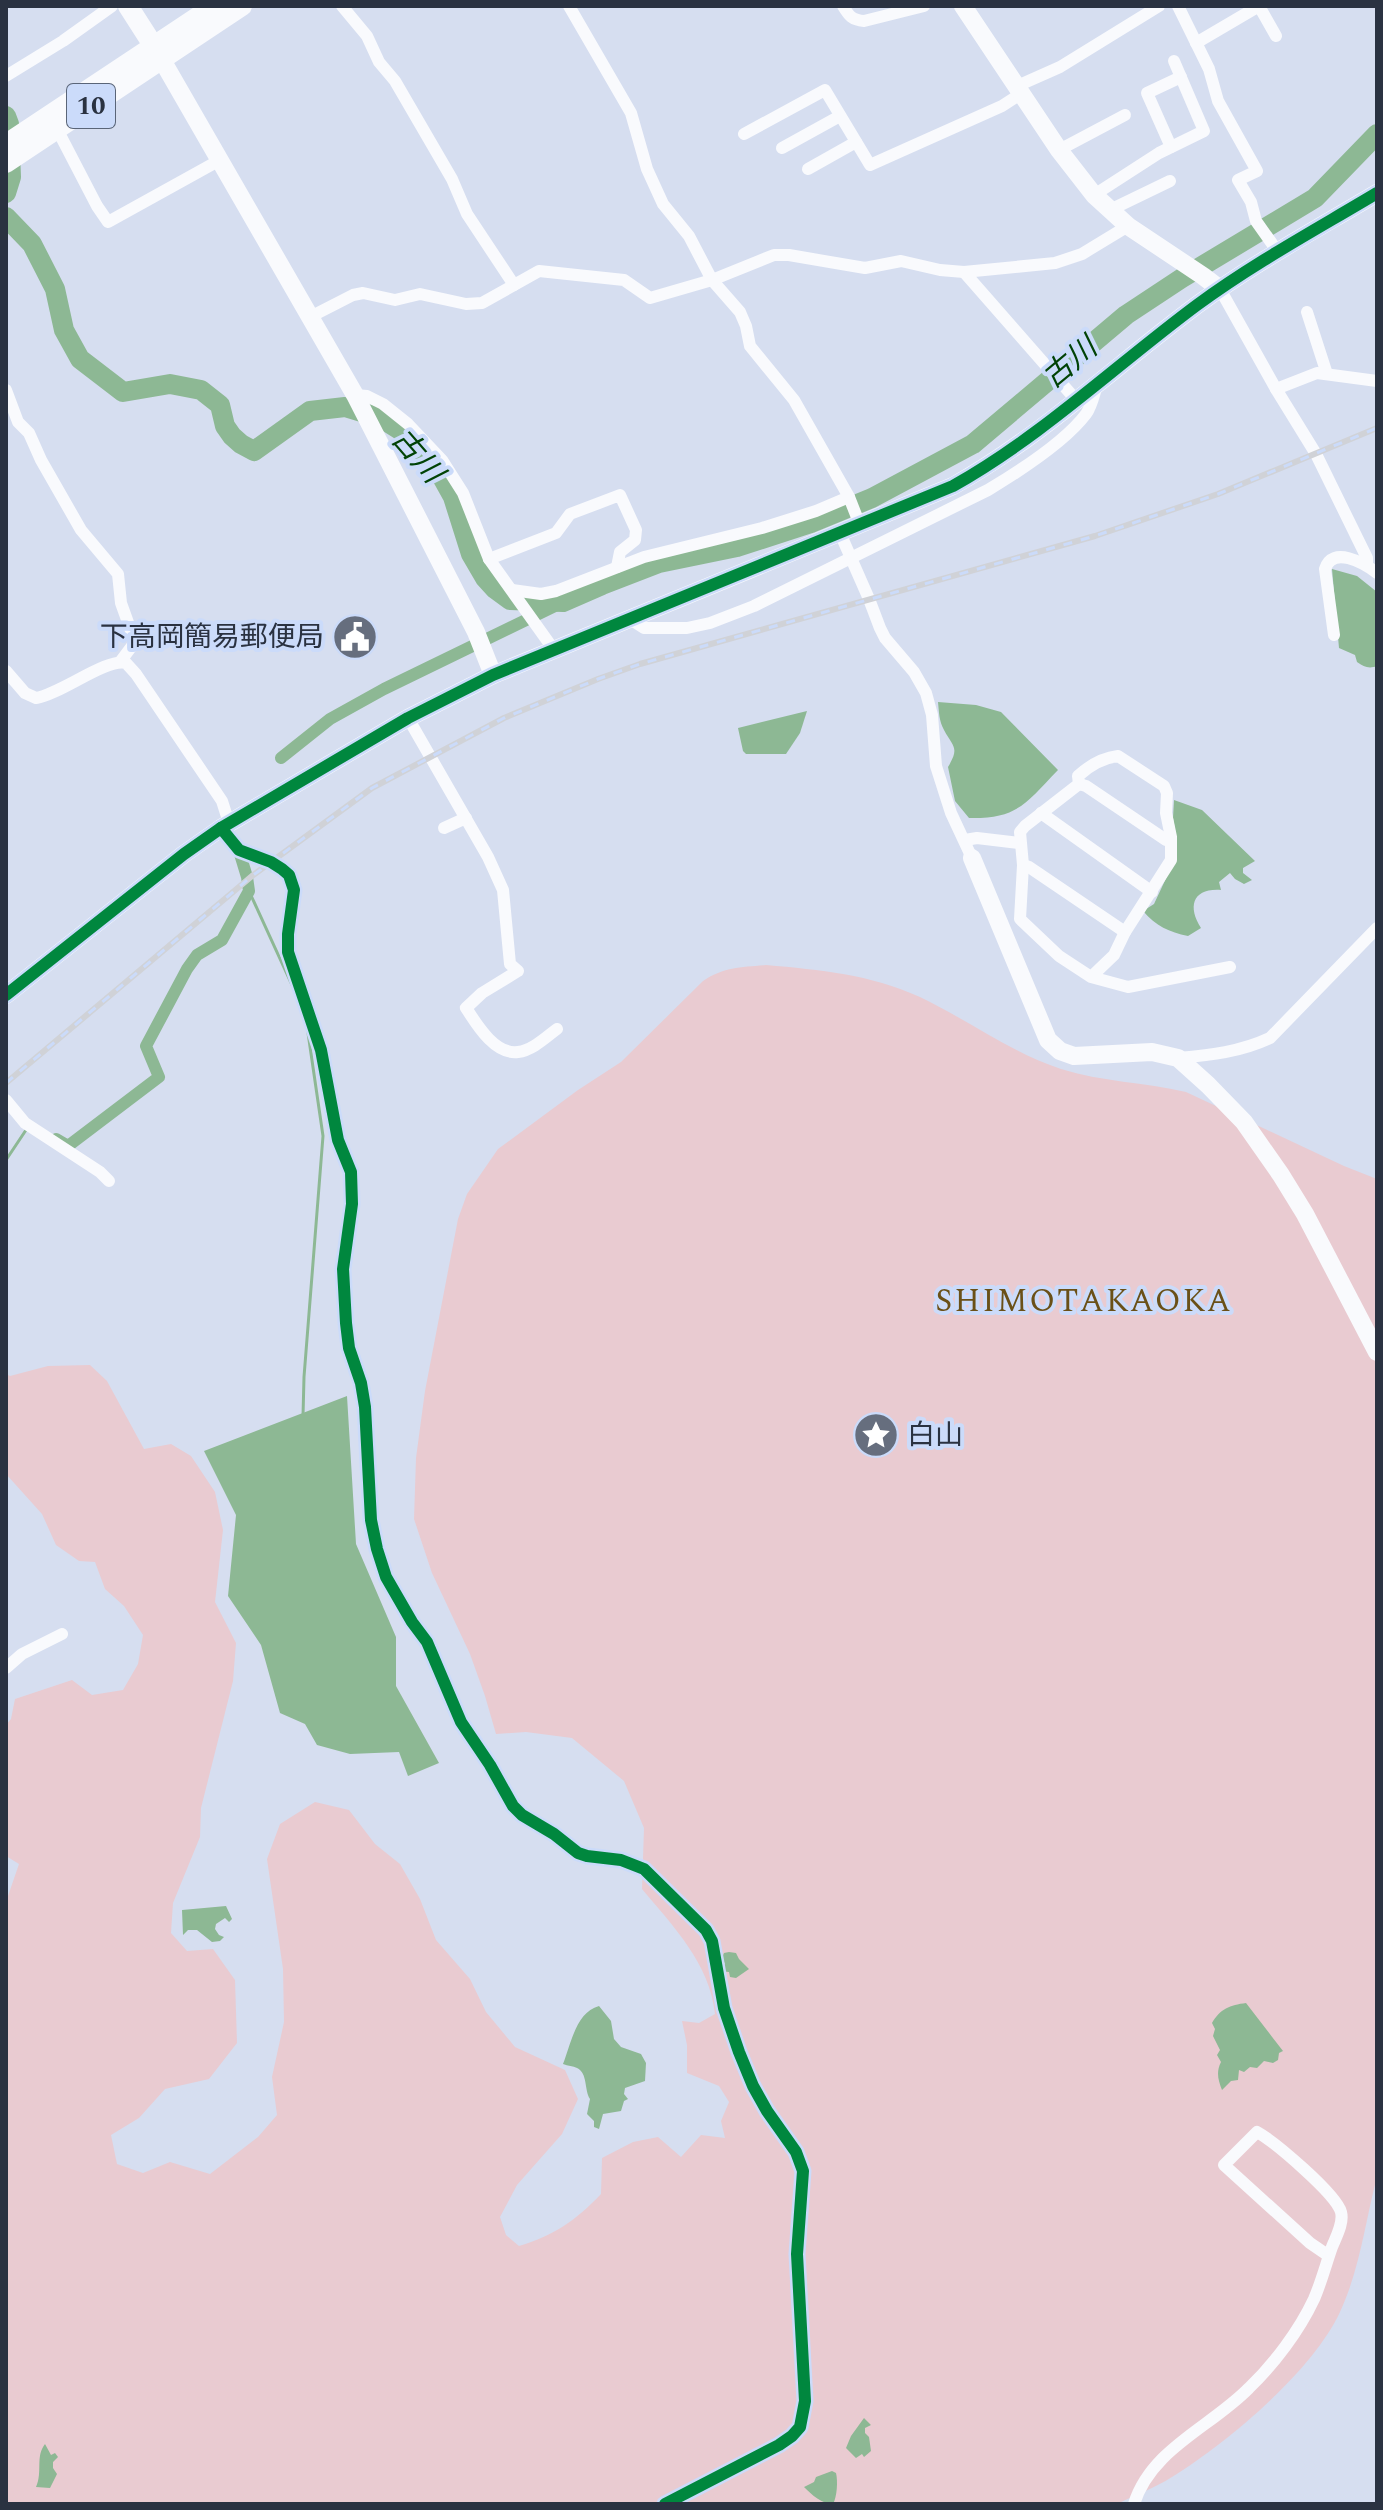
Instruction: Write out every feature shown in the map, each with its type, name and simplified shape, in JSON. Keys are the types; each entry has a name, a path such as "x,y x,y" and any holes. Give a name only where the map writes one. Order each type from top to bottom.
{"main road":[{"path":"128,6 158,53"},
{"name":"10","path":"13,149 57,129 158,53 214,6"},
{"name":"10","path":"13,149 158,53 242,6"}],"street":[{"path":"6,76 112,6"},
{"path":"342,6 367,36 379,62 395,81 452,179 472,222 514,285"},
{"path":"569,6 631,113 647,169 663,204 689,236 712,280 740,312 750,346 794,400 850,498 858,520"},
{"path":"843,6 855,21 864,21 924,6"},
{"path":"963,6 1059,150 1094,195 1128,226 1220,289 1316,454 1372,569"},
{"path":"744,134 825,90 870,165 1002,106 1019,90 1159,6"},
{"path":"1178,6 1209,69 1218,101 1257,171 1238,180 1251,202 1256,221 1273,245"},
{"path":"1196,43 1259,6 1276,36"},
{"path":"158,53 356,398 476,632 493,675"},
{"path":"1094,195 1171,147 1204,131 1174,61"},
{"path":"1171,147 1147,93 1181,77"},
{"path":"1059,150 1125,115"},
{"path":"782,148 840,116"},
{"path":"57,129 108,222 220,160"},
{"path":"808,169 856,142"},
{"path":"1110,210 1170,181"},
{"path":"6,995 172,863 225,826 408,718 493,675 840,533 858,520 953,486 983,469 1077,401 1273,245 1377,193"},
{"path":"310,317 363,293 395,300 420,294 466,304 482,303 539,271 624,280 650,298 712,280 774,255 865,268 901,261 964,272 1055,263 1082,254 1128,226"},
{"path":"964,272 1077,401"},
{"path":"1307,312 1327,374"},
{"path":"1276,389 1317,373 1377,381"},
{"path":"630,619 644,628 687,628 710,623 754,606 850,558 1016,474 1087,413 1097,385"},
{"path":"6,390 18,422 29,433 81,530 118,574 121,603 135,642 120,662"},
{"path":"356,398 367,396 383,404 408,424 442,460 463,493 489,559 554,650"},
{"path":"489,559 556,533 570,514 620,495 636,530 635,540 620,552 617,567"},
{"path":"513,591 541,594 556,591 644,557 762,528 850,498"},
{"path":"840,533 885,638 914,672 926,693 932,715 936,766 951,813 1048,1040 1060,1051 1074,1056 1152,1052 1178,1058 1223,1054 1250,1047 1270,1038 1377,928"},
{"path":"1334,635 1325,569 1327,563 1334,558 1351,559 1372,569"},
{"path":"6,671 25,693 36,698 61,690 107,666 126,663 222,801 225,826 239,850 271,862 289,875 294,890 288,952 321,1050 338,1140 351,1172 352,1204 343,1269 346,1323 349,1348 361,1383 365,1407 371,1520 386,1577 427,1642 461,1722 513,1806 578,1853 621,1860 644,1869 706,1930 712,1941 724,2008 739,2052 753,2086 796,2152 803,2171 797,2254 805,2401 800,2427 779,2445 665,2504"},
{"path":"408,718 466,818 503,890 510,964 518,971 482,993 466,1008 477,1026 500,1048 517,1052 536,1045 557,1029"},
{"path":"1079,784 1078,776 1087,767 1107,757 1118,756 1164,786 1171,840 1171,860 1125,932 1114,955 1091,977"},
{"path":"1079,784 1020,832 1023,865 1020,919 1059,956 1091,977 1128,987 1230,967"},
{"path":"1079,784 1166,840 1171,840"},
{"path":"1041,813 1152,892"},
{"path":"444,828 466,818"},
{"path":"968,849 977,838 1019,843"},
{"path":"1023,865 1125,932"},
{"path":"1178,1058 1244,1122 1266,1151 1305,1214 1372,1337 1377,1352"},
{"path":"6,1100 28,1125 109,1181"},
{"path":"6,1668 22,1654 62,1634"},
{"path":"1134,2504 1150,2472 1166,2454 1249,2389 1274,2360 1307,2313 1329,2256 1342,2219 1340,2208 1299,2163 1257,2132 1224,2165 1299,2234 1329,2256"}],"shaded area":[{"path":"1332,569 1357,576 1377,592 1377,666 1362,665 1355,655 1339,648"},
{"path":"938,702 976,705 1001,712 1058,770 1020,807 999,816 969,818 955,801 948,767 954,747 941,723"},
{"path":"807,711 800,733 786,754 746,754 743,751 738,728"},
{"path":"1174,800 1202,810 1255,861 1243,868 1243,873 1252,880 1244,884 1230,873 1219,882 1221,890 1199,895 1195,900 1194,912 1201,928 1188,936 1163,928 1143,911 1154,904 1176,857"},
{"path":"766,965 844,974 901,989 1042,1062 1092,1077 1186,1092 1377,1179 1377,2177 1357,2262 1340,2312 1310,2358 1242,2425 1172,2477 1117,2504 6,2504 6,1897 19,1864 6,1856 6,1725 11,1719 15,1699 72,1680 92,1695 123,1690 138,1664 143,1635 124,1606 105,1589 95,1562 79,1561 56,1545 42,1514 6,1474 6,1374 10,1376 48,1366 90,1365 107,1381 144,1449 171,1444 191,1456 215,1492 223,1530 215,1602 236,1643 233,1681 201,1808 200,1837 173,1903 171,1933 187,1951 213,1949 235,1980 237,2043 209,2079 165,2089 139,2118 111,2135 117,2164 143,2173 170,2162 210,2174 258,2137 277,2115 272,2077 284,2022 283,1969 267,1859 280,1824 315,1802 349,1810 375,1844 400,1864 420,1899 436,1940 470,1979 486,2012 515,2047 565,2070 578,2099 562,2134 517,2185 500,2217 506,2235 519,2246 554,2232 601,2194 602,2158 633,2142 658,2137 681,2157 701,2135 725,2138 721,2121 729,2102 719,2086 687,2073 687,2045 682,2021 699,2023 715,2014 712,1996 698,1962 642,1889 644,1828 624,1781 572,1738 526,1732 496,1734 470,1654 432,1573 414,1519 416,1458 425,1391 458,1219 467,1194 498,1149 621,1062 710,976 725,970"},
{"path":"347,1396 356,1544 396,1637 396,1686 439,1763 408,1776 399,1752 350,1754 317,1745 305,1724 280,1713 261,1645 228,1596 236,1515 204,1451"},
{"path":"226,1906 232,1919 229,1922 225,1918 216,1924 215,1929 224,1937 220,1941 212,1942 197,1930 188,1930 183,1935 182,1910"},
{"path":"724,1953 736,1953 749,1969 736,1978 730,1977 729,1972 718,1971 725,1964 722,1958"},
{"path":"1246,2003 1283,2051 1273,2063 1264,2061 1257,2068 1250,2067 1244,2072 1239,2070 1238,2080 1231,2081 1222,2090 1218,2076 1221,2062 1217,2055 1220,2050 1213,2036 1215,2029 1212,2023 1226,2008"},
{"path":"599,2006 611,2021 614,2039 621,2047 641,2054 646,2063 645,2081 625,2088 624,2094 628,2099 624,2101 621,2111 603,2114 599,2129 594,2127 594,2121 587,2114 590,2099 583,2074 577,2068 563,2064 580,2022 591,2009"},
{"path":"864,2418 871,2425 865,2428 865,2433 869,2437 871,2451 864,2457 862,2454 856,2458 846,2448"},
{"path":"45,2444 51,2455 55,2453 58,2457 53,2462 57,2474 50,2488 36,2487 40,2454"},
{"path":"832,2471 836,2473 836,2493 833,2504 829,2504 804,2487 814,2482 816,2477"}],"waterway":[{"name":"古川","path":"6,116 11,177 6,193"},
{"path":"6,217 32,244 55,289 64,330 80,359 123,392 170,384 201,390 220,405 225,426 232,436 254,451 310,411 345,407 381,418 400,430 438,470 453,497 471,554 495,589 510,600 563,602 659,563 737,547 811,523 872,498 973,444 1126,315 1315,198 1377,134"},
{"path":"281,758 330,719 384,689 563,602"},
{"path":"56,1139 68,1146 159,1077 146,1046 187,969 197,955 222,940 249,891 240,854"},
{"path":"249,891 297,996"},
{"path":"303,1416 323,1136 307,1026"},
{"path":"6,1160 26,1130"}],"railway":[{"path":"6,1083 252,876 372,788 504,718 640,664 1095,536 1218,494 1377,428"}],"cycle path":[{"path":"6,995 221,828 408,718 493,675 953,486 1048,423 1219,290 1377,193"},
{"path":"221,828 239,850 282,869 289,875 294,890 288,952 321,1050 338,1140 351,1172 352,1204 343,1269 346,1323 349,1348 361,1383 365,1407 371,1520 386,1577 427,1642 461,1722 513,1806 578,1853 621,1860 644,1869 706,1930 712,1941 724,2008 739,2052 753,2086 796,2152 803,2171 797,2254 805,2401 800,2427 779,2445 665,2504"}],"place":[{"name":"下高岡簡易郵便局","path":"355,637"},
{"name":"白山","path":"876,1435"}],"district":[{"name":"SHIMOTAKAOKA","path":"1084,1301"}]}
